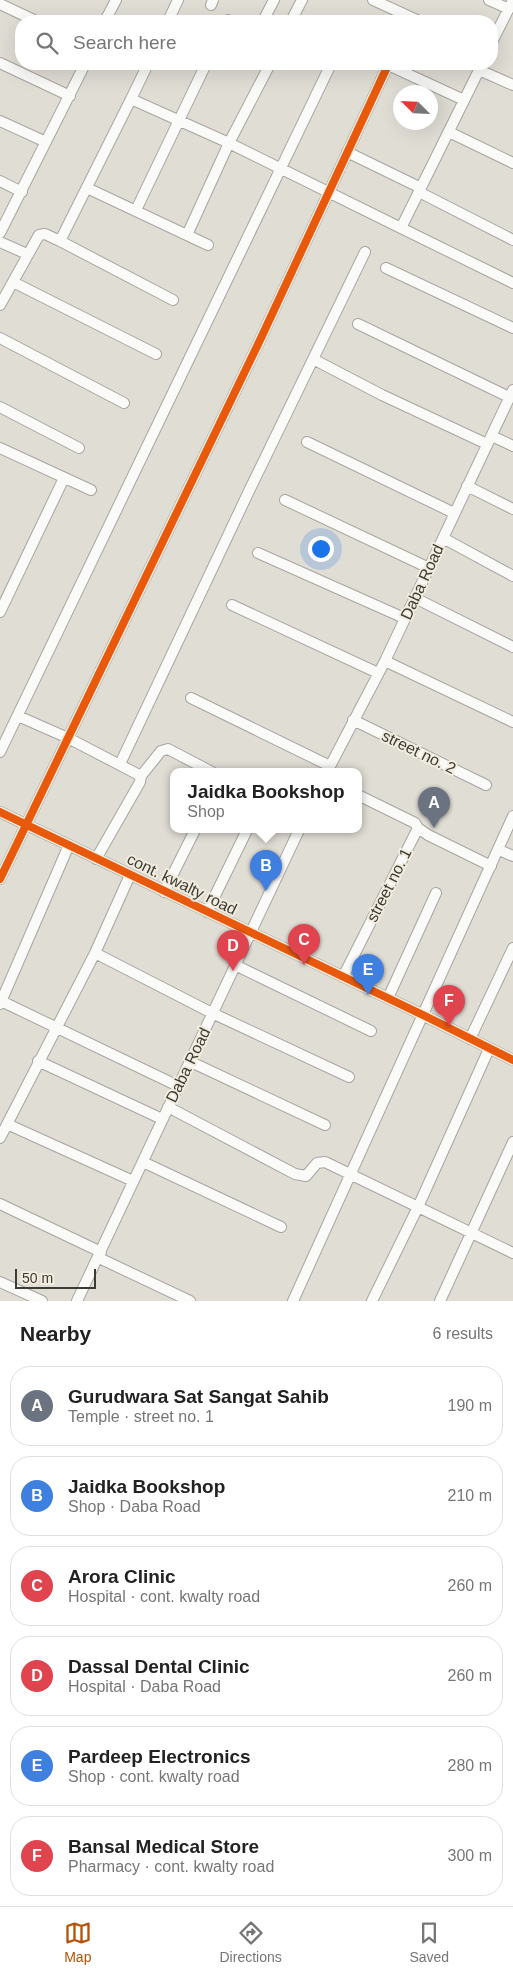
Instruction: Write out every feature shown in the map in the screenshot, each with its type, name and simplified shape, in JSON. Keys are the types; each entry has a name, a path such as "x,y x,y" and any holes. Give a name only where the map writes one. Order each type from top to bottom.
{"street":[{"path":"109,15 116,0"},
{"path":"171,15 178,0"},
{"path":"266,15 274,0"},
{"path":"294,15 302,0"},
{"path":"373,0 406,15"},
{"path":"489,0 510,10 498,31"},
{"path":"3,3 25,15"},
{"path":"0,62 15,69"},
{"path":"16,70 70,96"},
{"path":"0,233 82,70"},
{"path":"60,241 145,70"},
{"path":"136,210 203,70"},
{"path":"187,235 229,143 267,70"},
{"path":"0,752 279,168 328,70"},
{"path":"0,879 261,338 384,70"},
{"path":"400,70 464,100"},
{"path":"401,228 479,70"},
{"path":"486,70 513,85"},
{"path":"131,99 229,143 513,284"},
{"path":"0,121 46,142"},
{"path":"448,132 513,163"},
{"path":"347,152 513,240"},
{"path":"0,181 22,192"},
{"path":"87,188 208,245"},
{"path":"1,302 39,235 45,234 173,300"},
{"path":"0,242 27,254"},
{"path":"120,764 365,252"},
{"path":"386,268 513,328"},
{"path":"13,282 156,354"},
{"path":"358,324 511,394"},
{"path":"0,338 124,403"},
{"path":"313,359 382,395 489,440 513,446"},
{"name":"Daba Road","path":"329,768 385,661 511,394"},
{"path":"0,408 79,448"},
{"path":"307,442 454,513"},
{"path":"1,451 91,490"},
{"path":"1,609 64,478"},
{"path":"467,486 513,509"},
{"path":"285,500 429,568"},
{"path":"443,538 513,576"},
{"path":"258,553 404,618"},
{"path":"414,598 513,648"},
{"path":"232,604 378,673"},
{"path":"385,661 513,722"},
{"path":"191,698 327,768"},
{"path":"18,716 68,738 141,776"},
{"name":"street no. 2","path":"353,720 486,785"},
{"path":"96,859 140,782 141,776 161,751 166,749 204,768"},
{"name":"street no. 1","path":"343,977 418,828 415,823 362,797"},
{"name":"cont. kwalty road","path":"0,812 513,1060"},
{"path":"293,1301 513,816"},
{"path":"418,828 428,835 491,866"},
{"path":"164,892 194,833"},
{"path":"206,912 246,833"},
{"name":"Daba Road","path":"77,1301 162,1119 191,1062 249,932 298,833"},
{"path":"69,846 0,1003 178,1086"},
{"path":"499,850 513,856"},
{"path":"0,1138 55,1027 95,953 130,875"},
{"path":"388,998 436,893"},
{"path":"470,1039 513,948"},
{"path":"95,953 212,1013 349,1077"},
{"path":"235,965 371,1031"},
{"path":"372,1301 418,1207 489,1049"},
{"path":"38,1061 162,1119"},
{"path":"191,1062 325,1125"},
{"path":"168,1107 300,1176 308,1176 315,1164 320,1162 471,1231 513,1253"},
{"path":"6,1124 133,1181"},
{"path":"440,1301 513,1142"},
{"path":"142,1162 282,1227"},
{"path":"0,1204 190,1301"},
{"path":"0,1282 42,1301"}],"cycle path":[{"path":"0,879 261,338 386,70"},
{"path":"0,812 513,1060"}],"place":[{"name":"Gurudwara Sat Sangat Sahib","path":"434,828"},
{"name":"Jaidka Bookshop","path":"266,891"},
{"name":"Arora Clinic","path":"304,965"},
{"name":"Dassal Dental Clinic","path":"233,971"},
{"name":"Pardeep Electronics","path":"368,995"},
{"name":"Bansal Medical Store","path":"449,1026"}]}
